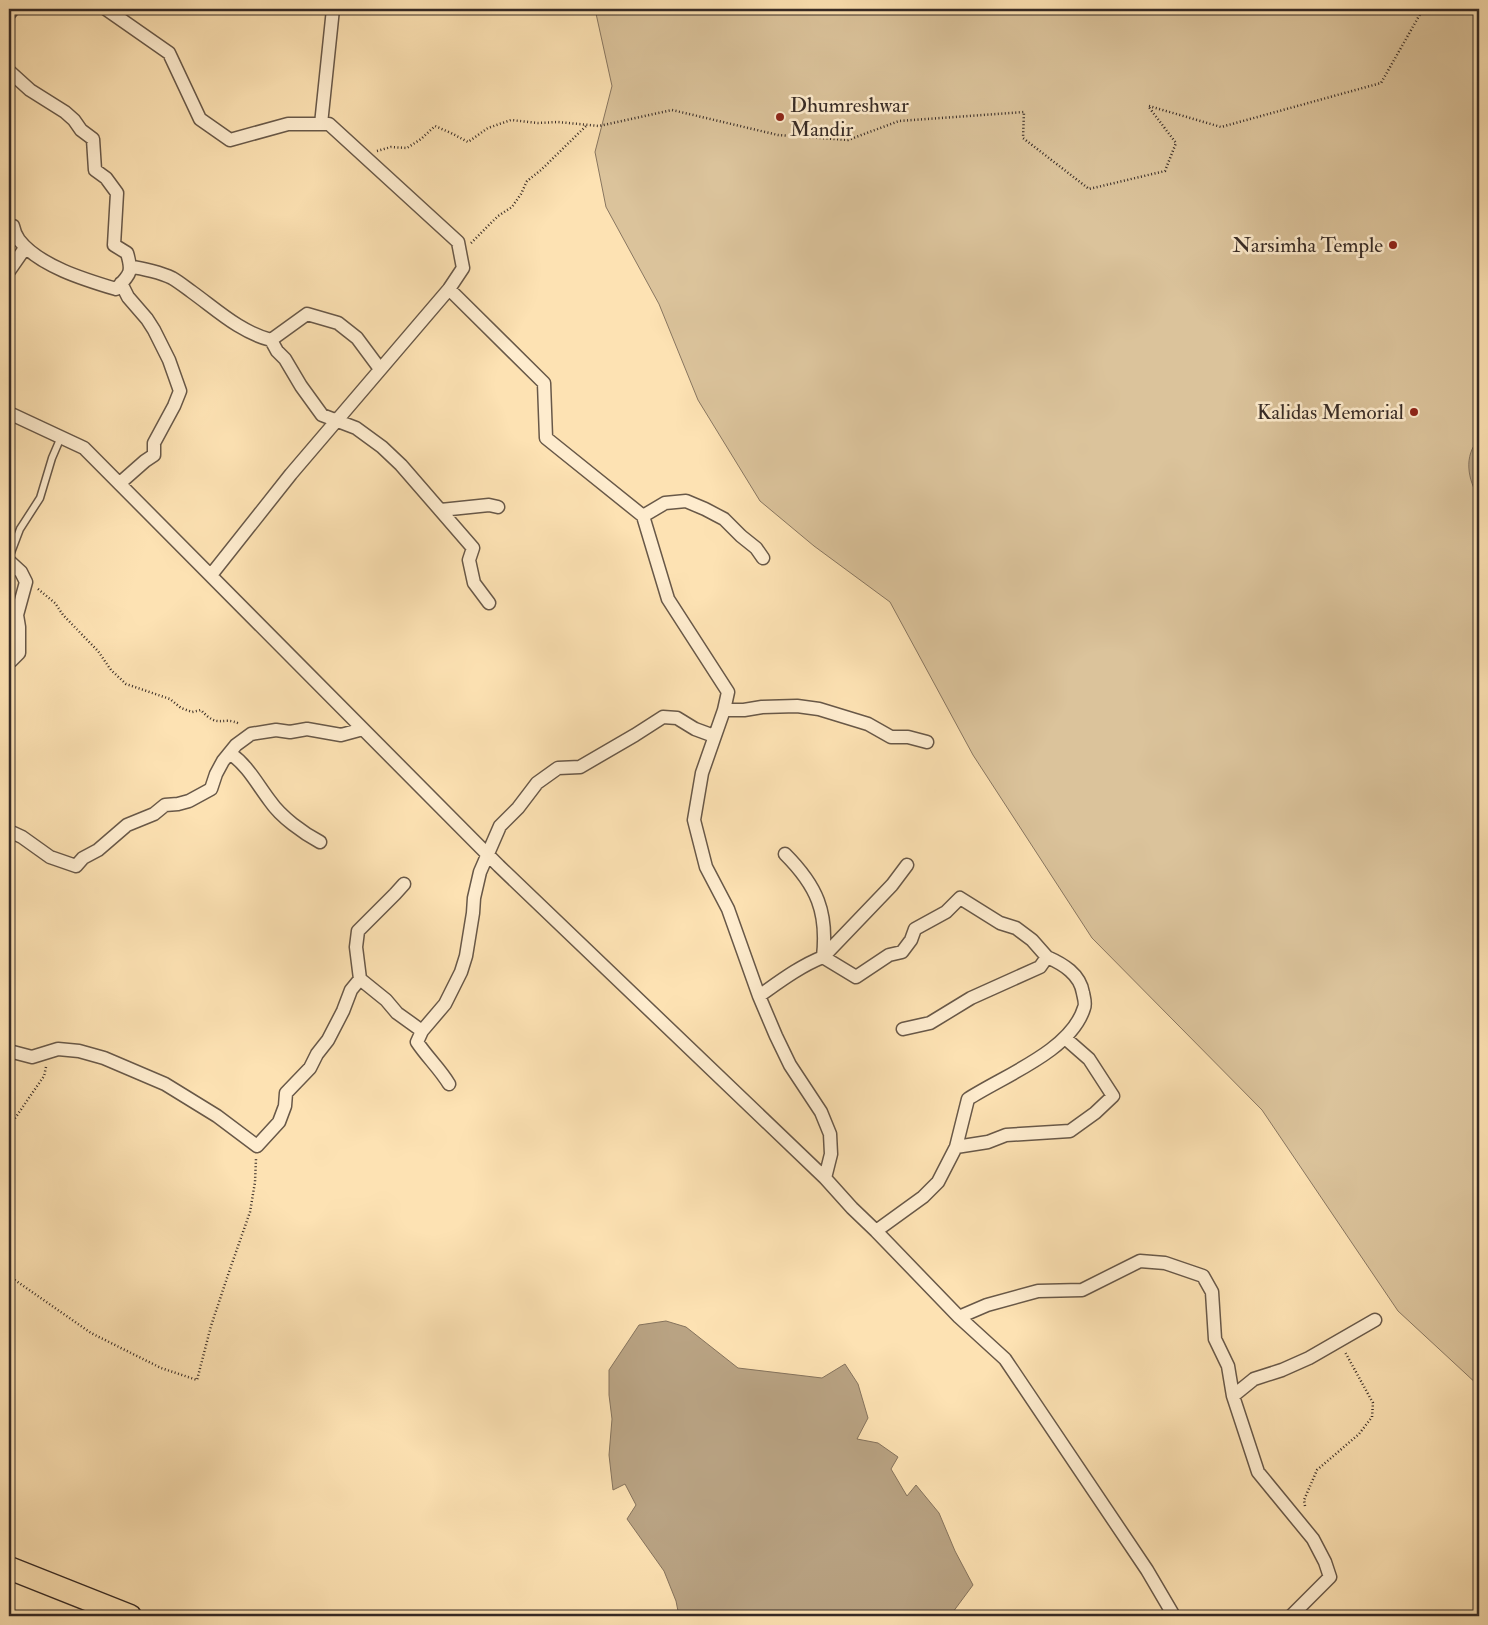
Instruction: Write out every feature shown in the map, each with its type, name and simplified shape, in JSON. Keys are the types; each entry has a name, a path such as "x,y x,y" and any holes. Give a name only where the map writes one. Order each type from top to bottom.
{"highway":[{"path":"9,1568 130,1616"}],"street":[{"path":"9,14 13,9"},
{"path":"106,9 169,53 200,119 230,140 288,124 329,124 458,242 460,251 463,268 449,289 291,474 210,575"},
{"path":"321,124 333,9"},
{"path":"9,71 30,90 65,112 81,130 93,139 95,170 106,178 117,194 114,245 128,253 131,267 127,277 116,289 75,275 44,260 25,248 17,238 12,226 9,225"},
{"path":"9,271 25,248"},
{"path":"131,267 142,268 172,278 233,324 248,330 258,337 271,340 322,415 356,428 382,447 401,465 473,548 469,560 474,583 489,603"},
{"path":"120,483 154,455 154,443 180,391 169,360 154,330 128,297 121,283"},
{"path":"449,289 544,383 546,438 643,516 668,599 728,692 724,710 702,773 694,820 706,867 728,909 759,996 790,1065 821,1112 830,1134 831,1154 825,1178"},
{"path":"271,340 307,314 338,323 357,338 380,369"},
{"path":"9,413 84,448 487,854 825,1178 959,1317 1005,1360 1147,1570 1174,1616"},
{"path":"643,516 665,503 686,501 706,508 724,519 740,536 756,548 763,558"},
{"path":"441,510 489,504 498,507"},
{"path":"9,559 21,572 26,582 17,615 19,653 9,661"},
{"path":"724,710 797,706 819,709 868,724 891,737 908,737 927,742"},
{"path":"449,1084 417,1042 422,1031 445,1004 461,972 466,956 474,898 480,872 500,826 518,808 537,783 558,768 580,767 663,717 677,718 695,729 714,736"},
{"path":"9,831 22,837 50,857 76,866 83,858 98,850 127,825 154,814 165,805 189,801 211,789 220,768 236,745 251,734 276,730 290,732 307,729 340,734 363,729"},
{"path":"231,754 241,762 281,815 295,824 306,835 320,842"},
{"path":"785,854 812,886 818,901 825,936 823,957"},
{"path":"759,996 785,977 812,961 823,957 892,886 907,865"},
{"path":"404,884 358,931 356,947 360,978 386,1000 397,1013 422,1031"},
{"path":"823,957 856,978 889,955 902,952 911,940 915,929 946,912 960,898 1000,923 1016,928 1032,940 1047,956 1065,965 1074,975 1082,990 1085,1007 1076,1024 1065,1038 1039,1058 968,1099 956,1147 938,1182 922,1197 876,1231"},
{"path":"903,1029 930,1023 971,998 1040,967 1047,956"},
{"path":"9,1051 32,1057 58,1049 104,1058 165,1084 217,1116 256,1146 280,1122 285,1106 286,1093 310,1068 317,1054 328,1040 343,1011 351,990 360,978"},
{"path":"956,1147 988,1142 1006,1135 1070,1131 1114,1096 1089,1059 1065,1038"},
{"path":"959,1317 987,1305 1038,1291 1082,1290 1140,1261 1165,1263 1203,1276 1212,1292 1216,1339 1228,1366 1233,1396 1258,1472 1313,1539 1325,1562 1330,1577 1291,1616"},
{"path":"1233,1396 1254,1379 1282,1370 1309,1358 1375,1320"}],"lane":[{"path":"9,559 20,529 40,498 60,437"}],"path":[{"path":"364,156 391,147 407,148 421,140 435,126 468,142 488,128 511,120 599,126 672,110 778,135 848,140 899,121 1024,112 1023,138 1089,189 1165,171 1176,143 1148,106 1222,127 1381,83 1422,9"},
{"path":"460,251 474,241 498,216 512,207 527,181 542,170 586,126"},
{"path":"26,582 46,594 63,615 98,651 117,677 126,684 170,699 181,708 192,712 201,710 208,718 219,722 232,720 240,724 251,734"},
{"path":"9,1127 44,1076 49,1052"},
{"path":"9,1276 91,1333 161,1368 197,1380 211,1326 250,1212 255,1182 256,1146"},
{"path":"1306,1510 1304,1500 1317,1470 1358,1434 1372,1417 1372,1403 1338,1341"}],"shaded area":[{"path":"595,9 1479,9 1479,1386 1398,1311 1262,1110 1092,938 973,755 890,602 814,546 760,501 698,400 659,304 606,207 595,152 612,86"},
{"path":"1479,439 1479,498 1472,484 1469,460 1474,446"},
{"path":"666,1321 686,1327 738,1368 822,1378 845,1364 858,1384 868,1418 857,1439 878,1443 898,1457 891,1469 907,1496 916,1485 939,1513 955,1551 973,1585 950,1616 679,1616 676,1601 664,1571 627,1519 636,1505 625,1484 613,1490 609,1455 612,1419 609,1395 609,1370 639,1325"}],"place":[{"name":"Dhumreshwar Mandir","path":"780,117"},
{"name":"Narsimha Temple","path":"1393,245"},
{"name":"Kalidas Memorial","path":"1414,412"}]}
